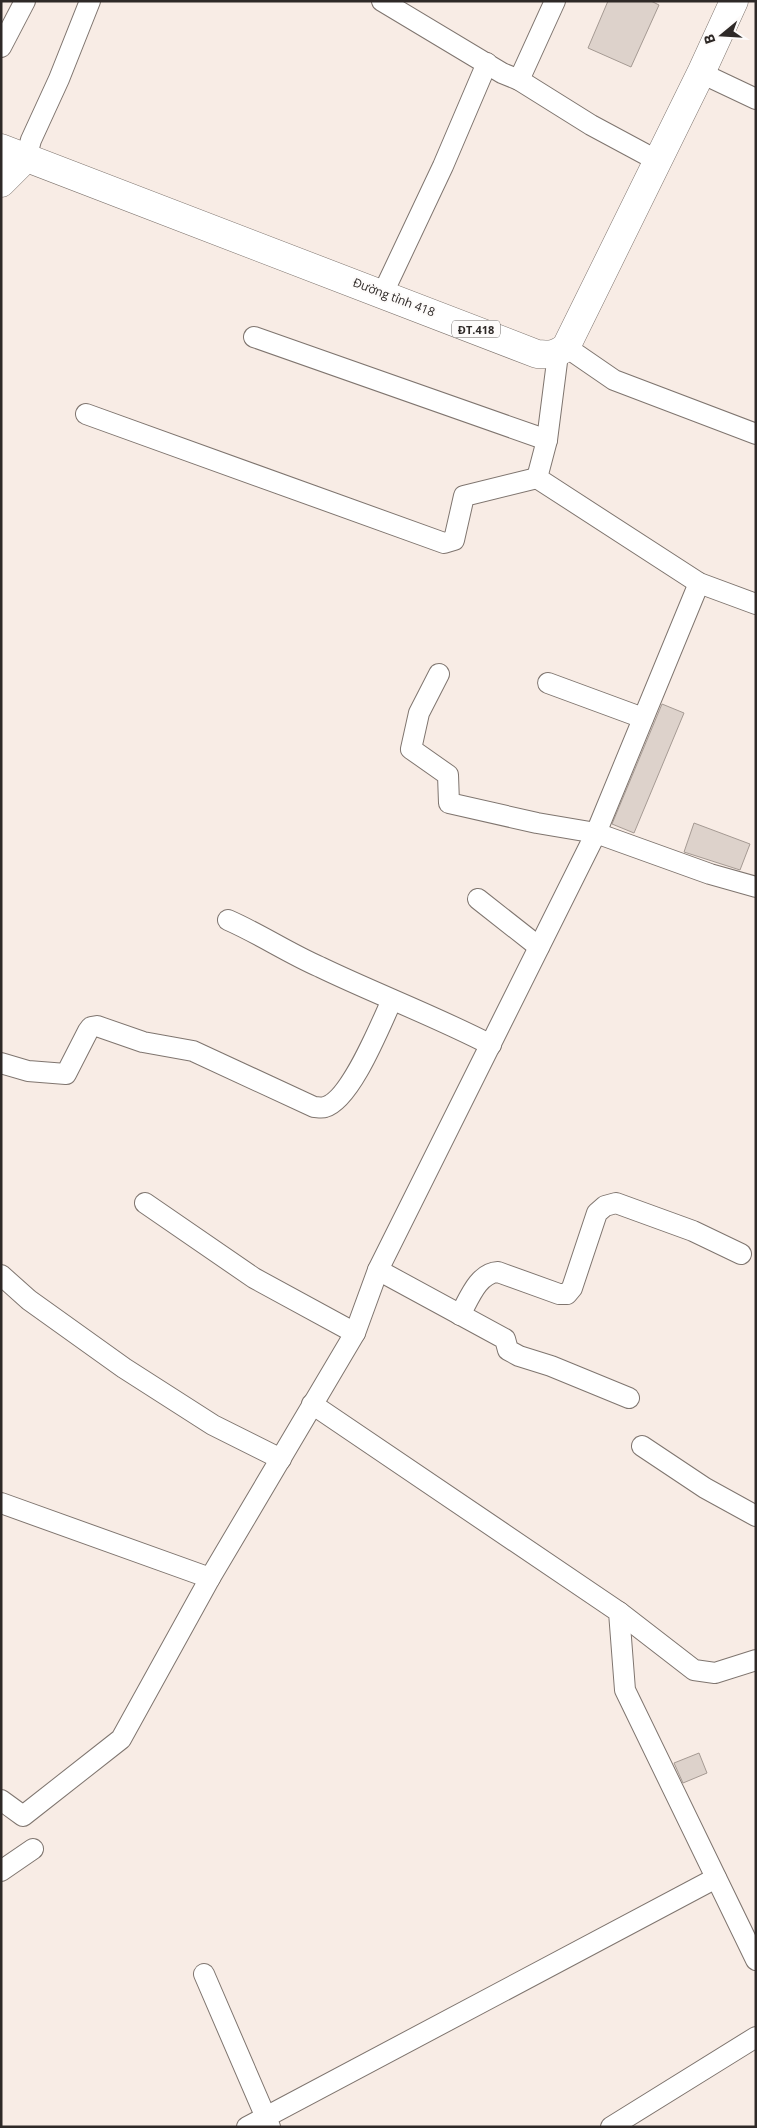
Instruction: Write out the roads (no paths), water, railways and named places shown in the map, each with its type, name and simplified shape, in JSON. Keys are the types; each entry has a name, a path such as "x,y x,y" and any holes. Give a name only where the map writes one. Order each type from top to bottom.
{"main road":[{"path":"562,350 658,161 734,1"},
{"name":"Đường tỉnh 418","path":"1,148 538,354 549,355 562,350"},
{"path":"1,183 26,158"}],"street":[{"path":"1,47 25,1"},
{"path":"26,158 31,140 59,79 90,1"},
{"path":"382,1 486,64 519,80 591,125 658,161"},
{"path":"519,80 555,1"},
{"path":"383,293 443,166 486,64"},
{"path":"701,73 756,99"},
{"path":"254,337 547,440"},
{"path":"537,478 547,440 562,350 614,380 756,434"},
{"path":"86,414 444,543 454,540 464,496 537,478 699,583 756,604"},
{"path":"1,1800 23,1816 121,1738 210,1578 355,1333 378,1270 596,833 699,583"},
{"path":"439,674 419,713 411,749 448,775 449,803 537,823 596,833 710,874 756,887"},
{"path":"548,683 643,718"},
{"path":"478,899 539,948"},
{"path":"228,920 249,929 295,956 448,1023 490,1045"},
{"path":"1,1063 28,1071 66,1074 88,1031 91,1027 97,1026 143,1042 193,1051 314,1107 326,1107 337,1100 363,1064 392,1000"},
{"path":"145,1203 254,1278 355,1333"},
{"path":"460,1315 482,1278 489,1272 498,1272 559,1294 567,1294 572,1288 597,1213 605,1206 616,1204 693,1231 741,1254"},
{"path":"378,1270 505,1339 508,1350 519,1356 551,1366 629,1398"},
{"path":"1,1275 29,1300 124,1368 212,1425 281,1458"},
{"path":"312,1404 619,1612 694,1670 715,1672 756,1660"},
{"path":"642,1446 705,1488 756,1516"},
{"path":"1,1503 210,1578"},
{"path":"619,1612 625,1690 756,1960"},
{"path":"1,1871 33,1849"},
{"path":"247,2127 268,2122 716,1878"},
{"path":"204,1974 268,2122"},
{"path":"611,2127 756,2037"}]}
